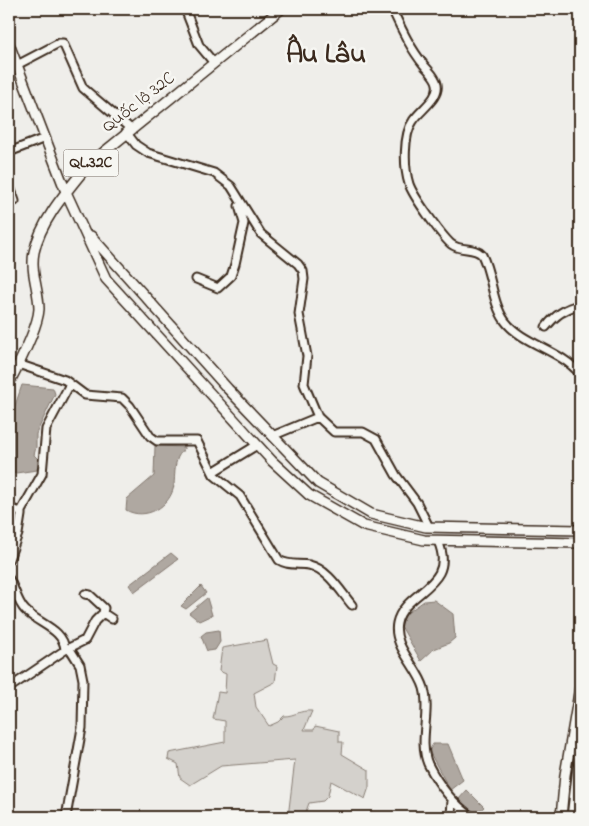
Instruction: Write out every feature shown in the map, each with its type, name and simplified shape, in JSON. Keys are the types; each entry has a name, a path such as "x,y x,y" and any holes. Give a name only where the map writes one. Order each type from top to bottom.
{"main road":[{"name":"Quốc lộ 32C","path":"9,383 39,310 34,252 45,225 66,192 88,165 129,131 164,106 281,9"},
{"path":"10,49 66,192 86,231 106,279 257,445 309,496 364,526 424,540 580,543"},
{"path":"86,231 272,436 318,483 326,488 371,514 429,527 580,530"},
{"path":"561,817 565,774 580,688"},
{"path":"572,817 580,751"}],"street":[{"path":"185,9 199,45 214,64"},
{"path":"392,9 412,49 436,79 438,86 436,93 413,119 407,135 406,171 413,192 450,243 461,248 476,250 482,255 502,314 508,324 542,347 567,360 580,374"},
{"path":"17,65 59,43 63,43 83,88 129,131 136,145 148,153 219,176 228,183 261,234 298,264 303,271 304,279 300,314 307,356 304,384 318,417 334,432 363,432 376,439 396,476 417,503 429,527"},
{"path":"9,152 45,138"},
{"path":"9,184 15,201"},
{"path":"196,279 216,288 231,276 244,223 239,200"},
{"path":"546,327 554,317 565,310 580,305"},
{"path":"18,364 70,384 85,395 116,396 125,400 150,436 157,441 196,440 213,472 240,496 279,560 286,564 308,565 319,569 336,584 352,605"},
{"path":"9,559 18,534 20,513 42,474 46,429 70,384"},
{"path":"272,436 318,417"},
{"path":"213,472 257,445"},
{"path":"9,508 20,513"},
{"path":"438,541 442,556 438,576 427,589 402,611 396,630 399,643 417,672 426,694 425,750 428,762 452,799 472,817"},
{"path":"9,579 22,606 30,616 56,632 64,641 65,650"},
{"path":"85,594 90,595 104,608 104,613 112,619"},
{"path":"9,688 65,650 86,640 95,621 104,613"},
{"path":"65,650 70,649 77,659 83,687 81,738 66,817"},
{"path":"451,817 452,799"}],"shaded area":[{"path":"22,385 53,388 55,394 36,434 34,455 39,460 37,470 9,474 9,423"},
{"path":"155,446 185,447 175,467 172,493 168,500 156,510 149,513 133,513 126,510 127,499 154,476"},
{"path":"171,553 178,559 134,592 129,585"},
{"path":"201,586 206,593 186,609 181,606"},
{"path":"207,598 212,615 199,621 189,613"},
{"path":"434,600 453,614 455,638 449,643 434,649 421,661 401,626 403,616 424,601"},
{"path":"219,630 220,642 215,650 207,651 201,636 206,632"},
{"path":"267,640 273,664 277,666 275,682 254,693 256,707 269,726 278,722 284,716 312,711 304,730 314,730 315,726 339,731 339,742 343,742 342,754 369,770 369,787 365,799 331,781 328,796 323,801 309,803 304,817 288,817 295,760 221,766 190,785 180,778 178,764 168,759 169,753 225,742 225,721 213,719 218,692 225,693 226,674 219,671 222,648"},
{"path":"433,744 448,744 463,780 450,790 429,751"},
{"path":"467,790 484,807 476,814 458,800"}],"district":[{"name":"Âu Lâu","path":"326,55"}]}
